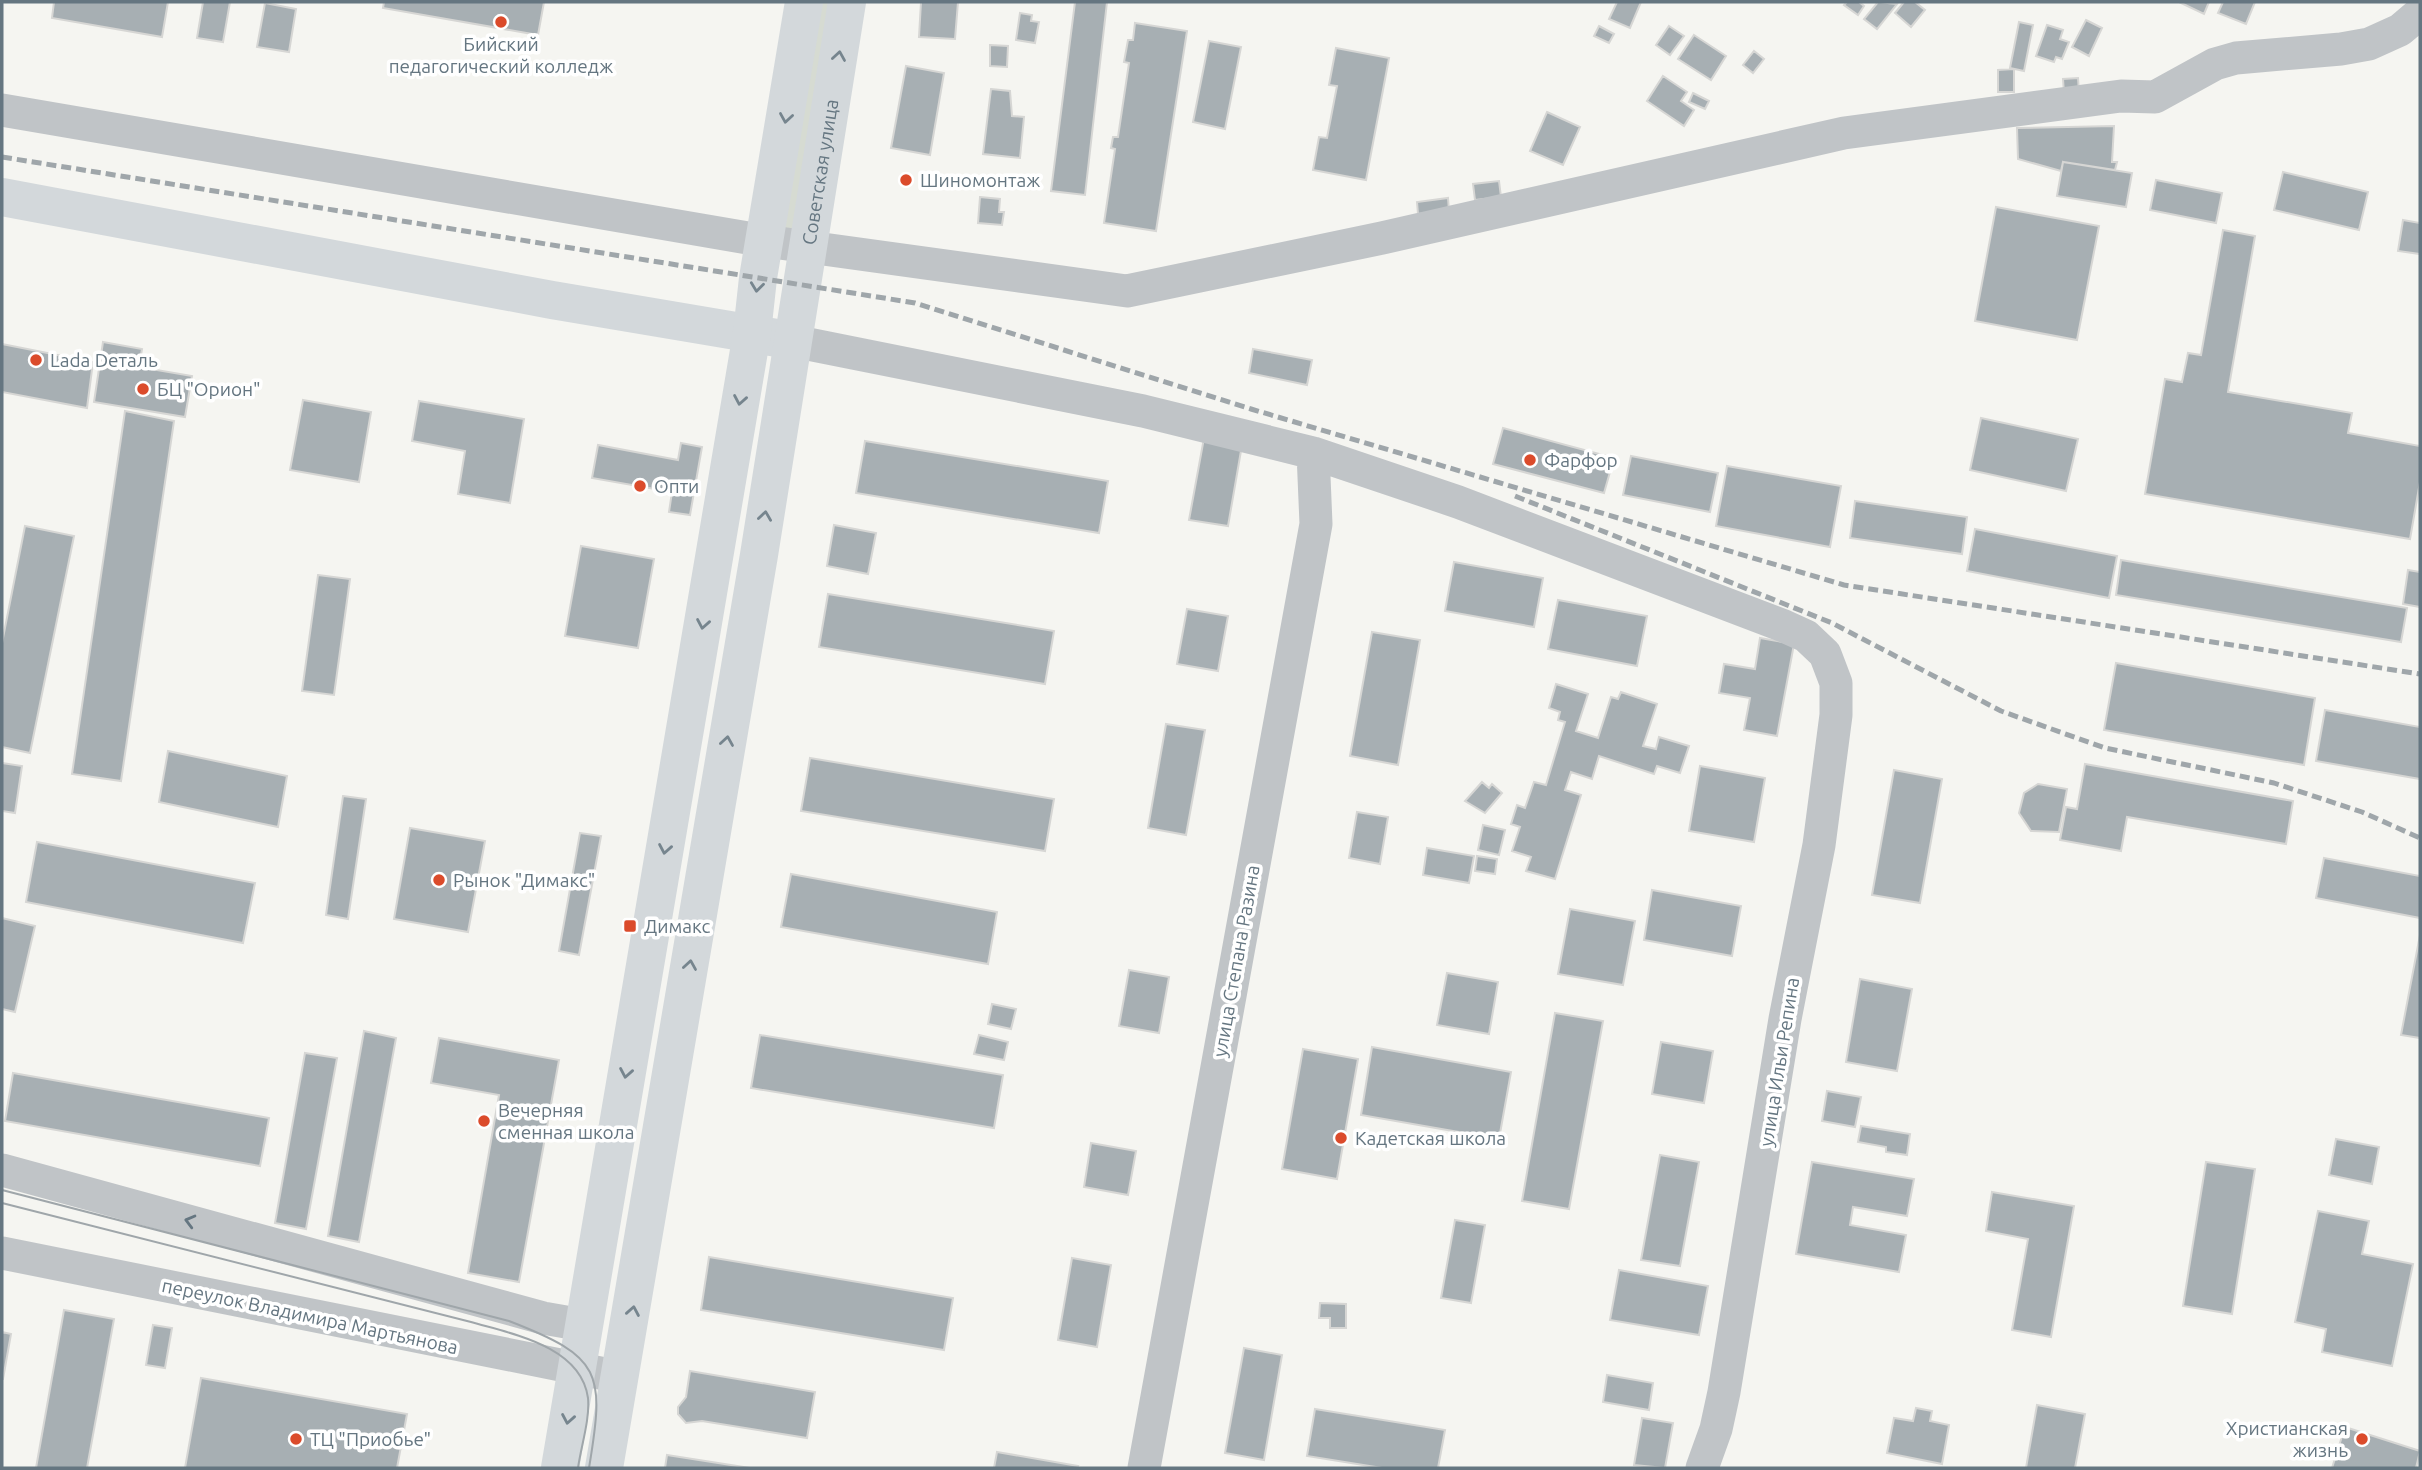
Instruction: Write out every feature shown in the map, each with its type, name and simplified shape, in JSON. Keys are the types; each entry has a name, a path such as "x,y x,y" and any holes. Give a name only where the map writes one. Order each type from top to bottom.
{"main road":[{"path":"560,1468 752,333 804,2"},
{"name":"Советская улица","path":"604,1468 759,555 847,2"},
{"path":"2,197 552,300 793,341"},
{"path":"716,544 759,555"},
{"path":"638,1007 682,1016"}],"street":[{"path":"2,110 765,241 1127,291 1382,238 1844,133 2121,96 2155,97 2224,60 2369,44 2400,30 2420,13"},
{"path":"793,341 1143,411 1313,453"},
{"name":"улица Ильи Репина","path":"1313,453 1458,502 1784,626 1806,636 1825,654 1833,667 1837,705 1819,845 1785,1019 1724,1392 1716,1429 1702,1468"},
{"name":"улица Степана Разина","path":"1144,1468 1316,524 1313,453"},
{"path":"2,1170 543,1318 583,1325"},
{"name":"переулок Владимира Мартьянова","path":"2,1253 620,1377"}],"shaded area":[{"path":"812,2 836,2 802,227 780,231"}],"building":[{"path":"54,2 168,2 162,37 52,18"},
{"path":"203,2 230,2 223,42 197,38"},
{"name":"Бийский педагогический колледж","path":"384,2 544,2 538,35 383,8"},
{"path":"921,2 958,2 955,39 919,37"},
{"path":"1075,2 1107,2 1085,195 1051,191"},
{"path":"1617,2 1641,2 1630,28 1609,19"},
{"path":"1847,2 1859,2 1864,6 1858,15 1844,5"},
{"path":"1878,2 1897,4 1877,29 1864,19"},
{"path":"1904,2 1915,2 1925,10 1911,27 1895,13"},
{"path":"2179,2 2209,2 2204,14"},
{"path":"2223,2 2255,2 2246,24 2218,13"},
{"path":"265,3 296,9 289,52 257,47"},
{"path":"1020,13 1032,15 1031,21 1039,22 1035,43 1016,40"},
{"path":"2086,20 2102,28 2089,56 2072,47"},
{"path":"2019,22 2033,25 2024,71 2010,68"},
{"path":"1135,23 1187,31 1156,231 1104,223 1115,149 1111,148 1113,137 1118,137 1129,63 1124,62 1128,40 1133,40"},
{"path":"2047,25 2063,30 2060,39 2069,42 2062,59 2056,57 2054,62 2036,56"},
{"path":"1599,26 1614,34 1609,43 1594,36"},
{"path":"1669,26 1684,36 1670,55 1656,45"},
{"path":"1694,35 1726,56 1711,80 1678,59"},
{"path":"1209,41 1241,47 1225,129 1193,122"},
{"path":"990,45 1008,46 1007,67 990,66"},
{"path":"1336,48 1389,58 1366,180 1313,170 1319,137 1327,138 1337,86 1329,85"},
{"path":"1754,51 1764,59 1753,73 1743,65"},
{"path":"906,66 944,73 930,155 891,148"},
{"path":"2014,69 2014,92 1998,92 1998,70"},
{"path":"1663,76 1687,92 1681,101 1694,110 1684,126 1647,101"},
{"path":"2078,78 2079,92 2064,93 2063,79"},
{"path":"991,89 1010,91 1012,116 1024,117 1020,158 983,154"},
{"path":"1693,93 1709,101 1705,109 1689,102"},
{"path":"1547,112 1580,127 1563,165 1530,151"},
{"path":"2114,126 2112,162 2117,162 2115,170 2063,162 2061,171 2018,159 2017,128"},
{"path":"2063,162 2132,173 2126,207 2057,196"},
{"path":"2283,172 2368,192 2359,230 2274,210"},
{"path":"2156,180 2222,193 2216,223 2150,210"},
{"path":"1499,181 1501,197 1475,200 1473,184"},
{"path":"980,197 1000,199 999,212 1004,212 1002,225 978,223"},
{"path":"1448,198 1449,211 1418,214 1417,202"},
{"path":"1996,207 2099,226 2077,340 1975,321"},
{"path":"2403,220 2420,223 2420,254 2398,251"},
{"path":"2223,230 2255,236 2228,392 2352,413 2348,433 2420,446 2420,482 2410,539 2145,494 2165,379 2182,382 2188,353 2201,355"},
{"name":"БЦ \"Орион\"","path":"103,342 142,349 139,367 192,376 185,417 94,402"},
{"path":"2,344 93,362 87,408 2,392"},
{"path":"1253,349 1312,360 1307,385 1249,373"},
{"path":"303,400 371,412 359,482 290,470"},
{"path":"419,401 524,419 510,503 458,494 465,451 412,441"},
{"path":"125,411 174,421 121,781 72,774"},
{"path":"1981,418 2078,439 2066,491 1970,470"},
{"path":"1503,428 1614,458 1604,493 1493,464"},
{"path":"1204,438 1242,445 1228,526 1189,520"},
{"path":"865,441 1108,481 1099,533 856,493"},
{"path":"681,443 702,447 690,515 669,512 672,492 592,478 598,445 678,460"},
{"path":"1631,456 1718,473 1710,512 1623,495"},
{"path":"1727,466 1841,486 1830,547 1716,526"},
{"path":"1855,501 1967,517 1962,554 1850,538"},
{"path":"834,525 876,533 868,574 827,566"},
{"path":"25,526 74,536 30,753 2,747 2,643"},
{"path":"1975,529 2117,556 2109,598 1967,571"},
{"path":"581,546 654,559 638,648 565,636"},
{"path":"2121,560 2407,608 2401,642 2116,595"},
{"path":"1454,562 1543,578 1534,627 1445,611"},
{"path":"2408,570 2420,572 2420,607 2403,604"},
{"path":"318,575 350,579 334,695 302,691"},
{"path":"828,594 1054,631 1045,684 819,647"},
{"path":"1558,600 1647,616 1637,666 1548,649"},
{"path":"1187,609 1228,616 1218,671 1177,664"},
{"path":"1372,632 1420,640 1398,765 1350,756"},
{"path":"1760,638 1794,644 1777,736 1744,730 1750,698 1719,693 1724,664 1755,669"},
{"path":"2116,663 2315,698 2304,765 2104,730"},
{"path":"1556,684 1588,694 1576,731 1598,738 1611,697 1618,699 1621,692 1657,704 1643,746 1656,749 1659,737 1689,746 1680,773 1657,766 1654,774 1599,756 1592,779 1571,772 1565,790 1581,795 1555,879 1526,871 1531,857 1512,851 1520,827 1511,824 1517,805 1525,808 1534,782 1546,785 1565,722 1558,720 1560,712 1549,708"},
{"path":"2325,710 2420,727 2420,779 2316,761"},
{"path":"1166,724 1205,730 1186,835 1148,828"},
{"path":"168,751 287,776 278,827 159,802"},
{"path":"810,758 1054,799 1045,851 801,811"},
{"path":"2,763 22,766 15,813 2,811"},
{"path":"2085,764 2293,801 2286,844 2127,817 2121,851 2060,840 2066,807 2077,809"},
{"path":"1700,766 1765,778 1754,842 1689,831"},
{"path":"1894,770 1942,779 1920,903 1872,895"},
{"path":"1482,782 1489,788 1492,784 1502,793 1485,813 1465,801"},
{"path":"2038,784 2067,789 2059,832 2031,831 2019,813 2024,793"},
{"path":"343,796 366,799 348,919 326,915"},
{"path":"1357,812 1388,817 1380,864 1349,858"},
{"path":"1483,825 1505,830 1499,855 1478,850"},
{"name":"Рынок \"Димакс\"","path":"410,828 485,841 468,932 394,919"},
{"path":"580,833 601,836 579,955 559,951"},
{"path":"37,842 255,883 243,943 26,902"},
{"path":"1427,848 1474,856 1469,883 1423,875"},
{"path":"1477,856 1497,859 1495,874 1475,871"},
{"path":"2324,858 2420,876 2420,918 2316,898"},
{"path":"791,874 997,912 988,964 781,927"},
{"path":"1652,890 1741,906 1732,956 1644,940"},
{"path":"1570,909 1635,921 1623,985 1558,974"},
{"path":"2,918 35,926 15,1012 2,1009"},
{"path":"2420,935 2420,1038 2401,1035"},
{"path":"1129,970 1169,977 1159,1033 1119,1026"},
{"path":"1447,973 1498,982 1489,1034 1437,1025"},
{"path":"1860,979 1912,989 1897,1071 1846,1062"},
{"path":"992,1004 1016,1009 1011,1029 988,1024"},
{"path":"1555,1013 1603,1021 1569,1209 1522,1201"},
{"path":"364,1031 396,1038 359,1242 328,1236"},
{"path":"760,1035 1003,1075 994,1128 751,1088"},
{"path":"979,1035 1008,1042 1004,1060 974,1054"},
{"path":"439,1038 559,1060 519,1282 468,1273 499,1095 431,1083"},
{"path":"1661,1042 1713,1051 1704,1103 1652,1094"},
{"path":"1372,1047 1511,1072 1499,1139 1361,1115"},
{"path":"1303,1049 1358,1059 1337,1179 1282,1169"},
{"path":"305,1053 337,1058 306,1229 275,1223"},
{"path":"13,1073 269,1118 260,1166 5,1121"},
{"path":"1827,1091 1861,1097 1855,1127 1822,1121"},
{"path":"1861,1126 1910,1134 1907,1155 1886,1152 1886,1147 1858,1142"},
{"path":"2336,1139 2379,1147 2372,1184 2329,1175"},
{"path":"1091,1143 1136,1151 1128,1195 1084,1187"},
{"path":"1660,1155 1699,1162 1680,1266 1641,1260"},
{"path":"1812,1162 1914,1179 1907,1216 1853,1207 1850,1225 1906,1235 1899,1272 1796,1254"},
{"path":"2206,1162 2255,1169 2232,1314 2183,1306"},
{"path":"1992,1192 2074,1206 2051,1337 2012,1330 2028,1239 1986,1231"},
{"path":"2318,1211 2369,1221 2362,1254 2413,1264 2392,1366 2322,1352 2326,1329 2295,1322"},
{"path":"1455,1220 1485,1225 1471,1303 1441,1298"},
{"path":"709,1257 953,1298 944,1350 701,1310"},
{"path":"1072,1258 1111,1265 1097,1347 1058,1340"},
{"path":"1619,1270 1708,1286 1699,1335 1610,1320"},
{"path":"1320,1303 1346,1304 1346,1328 1330,1328 1330,1318 1319,1318"},
{"path":"64,1310 114,1319 87,1468 36,1468"},
{"path":"153,1325 172,1328 165,1368 146,1365"},
{"path":"2,1332 11,1334 3,1379 2,1379"},
{"path":"1244,1348 1282,1355 1264,1460 1225,1453"},
{"path":"690,1371 815,1392 807,1438 702,1421 686,1423 678,1414 678,1407 686,1397"},
{"path":"1607,1375 1653,1383 1649,1410 1603,1402"},
{"name":"ТЦ \"Приобье\"","path":"201,1378 407,1414 397,1468 185,1468"},
{"path":"2037,1405 2085,1414 2075,1468 2026,1468"},
{"path":"1916,1408 1932,1411 1930,1421 1949,1425 1942,1464 1887,1453 1894,1418 1913,1421"},
{"path":"1315,1409 1445,1430 1438,1468 1382,1468 1307,1456"},
{"path":"1642,1418 1673,1423 1665,1468 1634,1465"},
{"name":"Христианская жизнь","path":"2345,1427 2420,1451 2416,1468 2332,1468"},
{"path":"997,1452 1078,1466 994,1468"},
{"path":"667,1455 750,1468 665,1468"}],"tram line":[{"path":"2,1190 509,1321 540,1334 579,1358 590,1372 595,1389 596,1410 589,1468"},
{"path":"2,1203 471,1322 542,1345 559,1354 573,1366 583,1380 588,1398 587,1424 578,1468"}],"railway":[{"path":"2,157 915,303 1251,409 1844,585 2420,674"},
{"path":"1515,496 1832,623 2001,711 2105,748 2274,783 2362,812 2420,838"}],"place":[{"name":"Бийский педагогический колледж","path":"501,22"},
{"name":"Шиномонтаж","path":"906,180"},
{"name":"Lada Dеталь","path":"36,360"},
{"name":"БЦ \"Орион\"","path":"143,389"},
{"name":"Фарфор","path":"1530,460"},
{"name":"Опти","path":"640,486"},
{"name":"Рынок \"Димакс\"","path":"439,880"},
{"name":"Димакс","path":"630,926"},
{"name":"Вечерняя сменная школа","path":"484,1121"},
{"name":"Кадетская школа","path":"1341,1138"},
{"name":"ТЦ \"Приобье\"","path":"296,1439"},
{"name":"Христианская жизнь","path":"2362,1439"}]}
